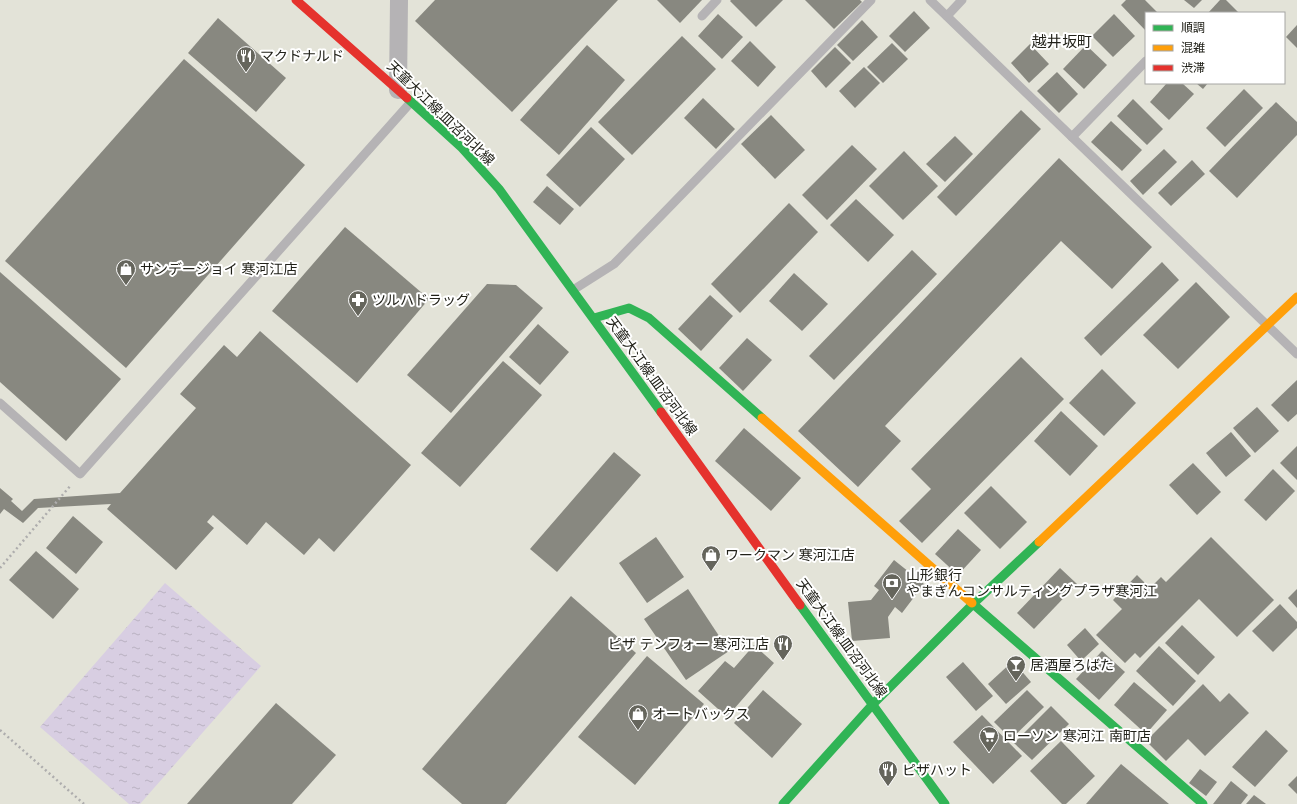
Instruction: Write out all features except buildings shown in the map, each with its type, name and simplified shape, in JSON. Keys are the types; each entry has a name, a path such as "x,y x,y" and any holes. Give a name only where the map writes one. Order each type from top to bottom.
{"street":[{"name":"天童大江線;皿沼河北線","path":"296,0 462,148 499,189 945,804"},
{"path":"398,90 399,0"},
{"path":"783,804 873,704 973,604 1297,297"},
{"path":"594,318 629,308 649,318 973,604 1203,804"}],"lane":[{"path":"702,16 717,0"},
{"path":"573,290 614,264 871,0"},
{"path":"930,0 1297,354"},
{"path":"947,16 962,0"},
{"path":"1072,136 1145,62"},
{"path":"0,403 80,474 411,102"}],"path":[{"path":"0,568 80,474"},
{"path":"0,730 84,804"}],"water":[{"path":"165,583 261,666 140,804 129,804 40,727"}],"traffic: fast":[{"path":"407,98 462,148 499,189 661,412"},
{"path":"594,318 629,308 649,318 762,418"},
{"path":"783,804 873,704 973,604 1039,542"},
{"path":"972,603 1203,804"},
{"path":"800,605 945,804"}],"traffic: slow":[{"path":"1039,542 1297,297"},
{"path":"762,418 972,603"}],"traffic: jam":[{"path":"296,0 407,98"},
{"path":"661,412 800,605"}],"place":[{"name":"マクドナルド","path":"246,73"},
{"name":"サンデージョイ 寒河江店","path":"126,286"},
{"name":"ツルハドラッグ","path":"358,317"},
{"name":"ワークマン 寒河江店","path":"711,572"},
{"name":"山形銀行 やまぎんコンサルティングプラザ寒河江","path":"892,600"},
{"name":"ピザ テンフォー 寒河江店","path":"783,661"},
{"name":"居酒屋ろばた","path":"1016,682"},
{"name":"オートバックス","path":"638,731"},
{"name":"ローソン 寒河江 南町店","path":"989,753"},
{"name":"ピザハット","path":"888,787"}],"district":[{"name":"越井坂町","path":"1062,42"}]}
